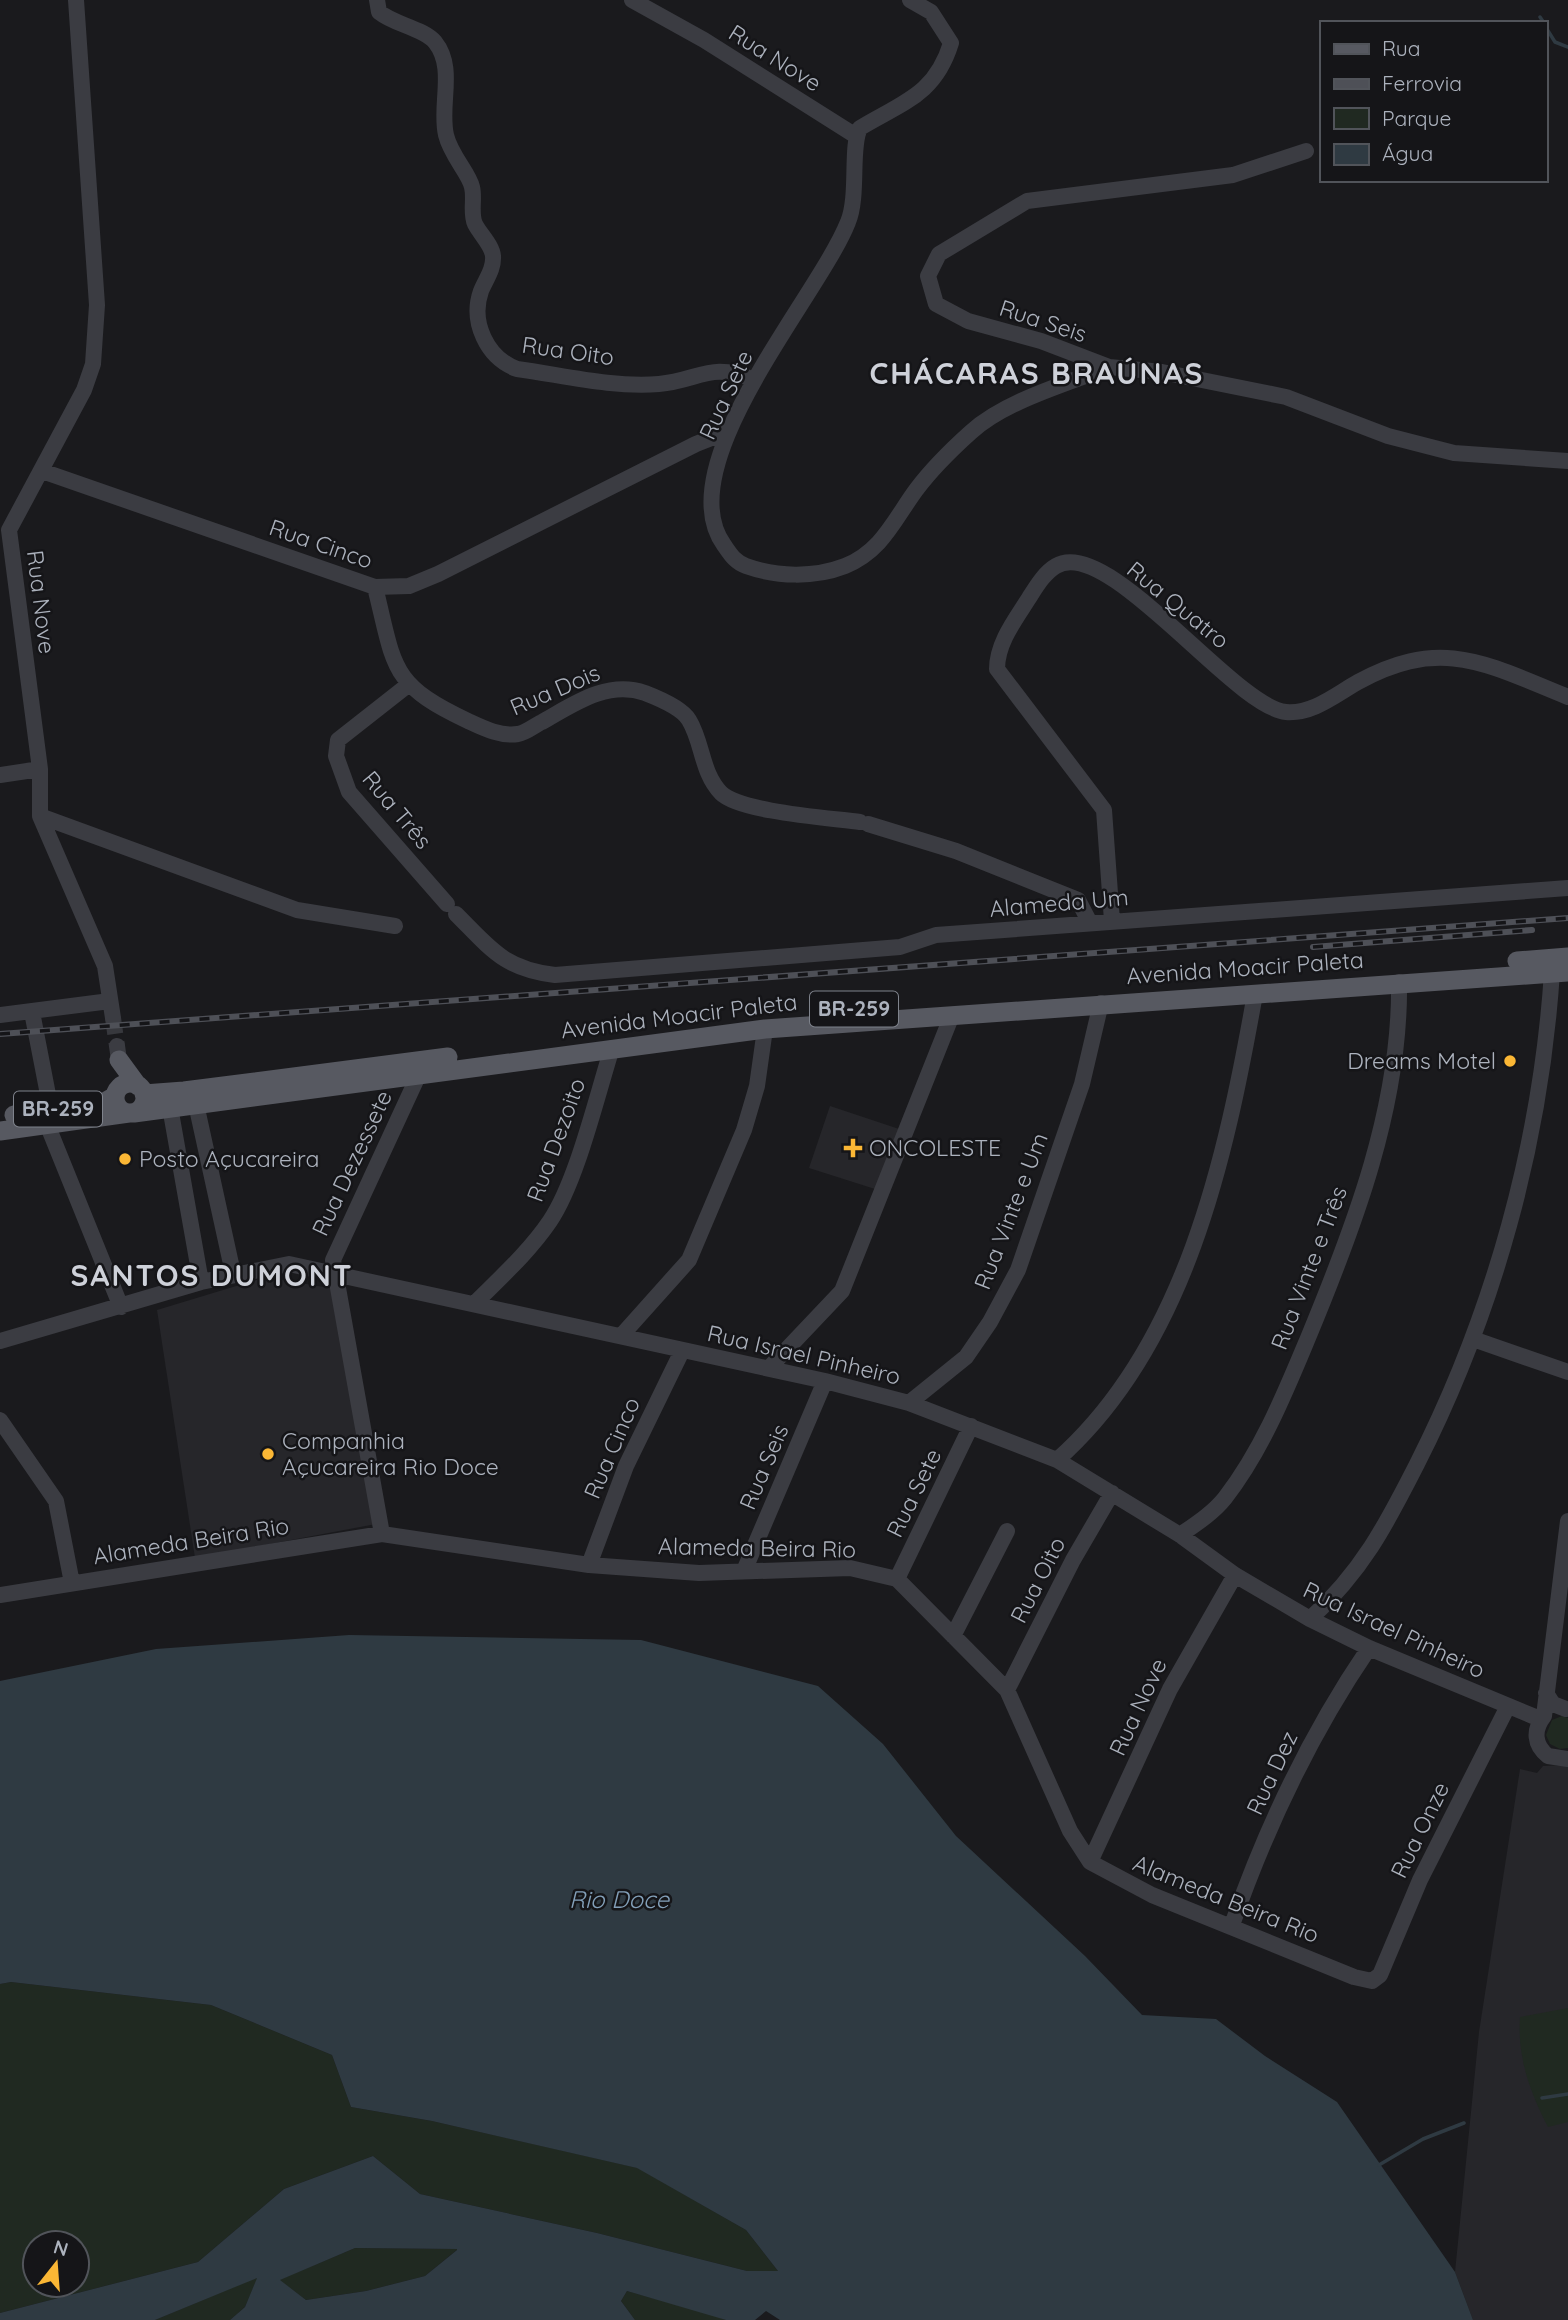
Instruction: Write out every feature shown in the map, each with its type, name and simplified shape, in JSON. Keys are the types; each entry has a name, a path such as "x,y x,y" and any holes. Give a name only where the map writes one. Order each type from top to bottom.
{"main road":[{"name":"Avenida Moacir Paleta","path":"141,1090 184,1091 608,1036 834,1011 1568,957"},
{"name":"Avenida Moacir Paleta","path":"0,1118 131,1113 765,1029 1560,972"},
{"path":"118,1053 141,1090 144,1103 131,1113 120,1110 116,1094 118,1053"},
{"path":"116,1094 129,1083 141,1090"},
{"name":"Avenida Moacir Paleta","path":"0,1131 103,1103 116,1094"}],"street":[{"name":"Rua Nove","path":"40,816 40,769 4,530 42,471 84,390 93,364 97,304 76,0"},
{"name":"Rua Oito","path":"377,0 379,12 392,23 414,29 434,41 445,64 445,133 454,160 472,185 473,220 493,253 493,264 480,293 478,307 481,331 490,352 502,364 517,369 617,382 658,384 726,369 754,380"},
{"name":"Rua Nove","path":"632,0 704,40 856,136"},
{"path":"856,136 860,128 921,93 944,69 951,43 931,12 910,0"},
{"name":"Rua Sete","path":"856,136 856,185 849,220 830,258 754,380 729,431 710,500 716,534 736,562 764,572 801,575 845,566 879,546 917,489 972,431 1040,392 1109,367"},
{"name":"Rua Seis","path":"1306,150 1233,175 1027,201 939,254 928,276 936,304 968,321 1041,341 1109,367 1161,372 1286,397 1388,436 1454,453 1568,461"},
{"name":"Rua Cinco","path":"42,471 374,587 409,586 684,450 729,431"},
{"name":"Rua Quatro","path":"1112,921 1104,810 997,669 997,654 1007,634 1040,581 1056,565 1072,562 1097,571 1122,586 1191,641 1249,695 1269,708 1301,712 1395,664 1434,656 1468,659 1568,697"},
{"name":"Rua Dois","path":"374,587 393,660 408,685 423,699 493,733 519,734 605,690 624,688 646,693 689,719 704,765 722,794 768,811 864,823 956,850 1078,900 1090,923"},
{"name":"Rua Três","path":"408,685 338,740 336,756 349,792 452,909 512,966 528,972 555,975"},
{"path":"0,775 40,769"},
{"path":"40,816 297,911 395,926"},
{"path":"40,816 105,966 113,1018"},
{"name":"Alameda Um","path":"555,975 900,947 936,934 1015,931 1112,921 1568,888"},
{"path":"1310,1619 1342,1590 1363,1563 1448,1402 1473,1339 1521,1179 1560,972"},
{"name":"Rua Vinte e Três","path":"1180,1535 1224,1500 1245,1468 1286,1391 1327,1295 1356,1215 1376,1146 1391,1072 1399,982"},
{"path":"1057,1460 1090,1431 1120,1393 1157,1329 1190,1249 1222,1147 1244,1057 1255,994"},
{"path":"0,1015 110,1001"},
{"name":"Rua Vinte e Um","path":"909,1403 966,1357 990,1322 1017,1270 1082,1084 1101,1003"},
{"path":"32,1012 49,1117 121,1307"},
{"path":"769,1368 842,1290 952,1015"},
{"path":"621,1336 689,1259 744,1130 757,1087 765,1029"},
{"name":"Rua Dezoito","path":"474,1304 519,1259 551,1219 575,1162 612,1048"},
{"name":"Rua Dezessete","path":"382,1534 333,1260 419,1074"},
{"path":"196,1104 233,1273"},
{"path":"170,1107 201,1282"},
{"name":"Rua Israel Pinheiro","path":"3,1335 121,1307 233,1273 289,1264 825,1381 909,1403 1057,1460 1180,1535 1235,1575 1310,1619 1369,1648 1507,1708 1542,1718"},
{"path":"1473,1339 1568,1372"},
{"name":"Rua Cinco","path":"589,1565 626,1466 682,1351"},
{"name":"Rua Seis","path":"744,1571 825,1381"},
{"path":"0,1420 55,1501 72,1583"},
{"name":"Rua Sete","path":"897,1579 971,1426"},
{"name":"Rua Oito","path":"1007,1689 1073,1560 1112,1493"},
{"path":"1568,1521 1546,1693 1536,1735 1543,1752 1558,1759 1568,1759"},
{"path":"953,1636 1007,1531"},
{"name":"Alameda Beira Rio","path":"0,1595 382,1534 589,1565 699,1573 850,1568 897,1579 1007,1689 1070,1831 1090,1862 1138,1889 1232,1925 1354,1977 1372,1981 1380,1975"},
{"name":"Rua Nove","path":"1090,1862 1170,1689 1235,1575"},
{"name":"Rua Dez","path":"1232,1925 1276,1817 1305,1755 1337,1695 1369,1648"},
{"path":"1546,1693 1550,1701 1567,1709"},
{"name":"Rua Onze","path":"1380,1975 1420,1880 1507,1708"},
{"path":"1542,1718 1554,1710 1567,1709"}],"shaded area":[{"name":"ONCOLESTE","path":"830,1106 899,1129 875,1189 809,1168"},
{"name":"Companhia Açucareira Rio Doce","path":"266,1277 335,1289 376,1524 195,1558 157,1310"},
{"path":"1568,1765 1568,2320 1473,2320 1455,2272 1479,2032 1520,1769 1537,1773 1543,1766"}],"green space":[{"path":"1562,1716 1568,1718 1568,1748 1560,1749 1550,1744 1546,1735 1552,1720"},
{"path":"11,1982 211,2005 332,2055 351,2107 432,2121 638,2168 746,2230 778,2271 747,2271 597,2233 420,2194 373,2156 284,2189 198,2262 91,2290 91,2229 21,2229 21,2299 54,2299 0,2313 0,1984"},
{"path":"1568,2008 1568,2122 1548,2127 1526,2074 1520,2017"},
{"path":"355,2248 458,2249 425,2276 366,2291 306,2300 279,2280"},
{"path":"258,2277 245,2307 230,2320 155,2320"},
{"path":"627,2291 726,2320 635,2320 621,2301"}],"water":[{"name":"Rio Doce","path":"349,1635 641,1640 818,1686 883,1744 956,1836 1085,1956 1142,2015 1216,2019 1265,2056 1337,2102 1455,2272 1473,2320 780,2320 766,2311 755,2320 726,2320 627,2291 621,2301 635,2320 230,2320 245,2307 257,2278 155,2320 0,2320 0,2313 54,2299 91,2299 91,2290 198,2262 284,2189 373,2156 420,2194 597,2233 747,2271 778,2271 746,2230 637,2168 432,2121 351,2107 332,2055 211,2005 11,1982 0,1984 0,1681 156,1649","holes":["355,2248 457,2250 425,2276 366,2291 306,2300 280,2280"]}],"waterway":[{"path":"1540,17 1543,21"},
{"path":"1547,29 1555,42 1568,47"},
{"path":"1542,2098 1568,2094"},
{"path":"1379,2165 1423,2139 1464,2123"}],"tunnel":[{"path":"113,1018 117,1046"}],"railway":[{"path":"0,1034 1568,918"},
{"path":"1313,947 1532,930"}],"place":[{"name":"Dreams Motel","path":"1510,1061"},
{"name":"ONCOLESTE","path":"853,1148"},
{"name":"Posto Açucareira","path":"125,1159"},
{"name":"Companhia Açucareira Rio Doce","path":"268,1454"}],"district":[{"name":"CHÁCARAS BRAÚNAS","path":"1037,374"},
{"name":"SANTOS DUMONT","path":"212,1276"}]}
